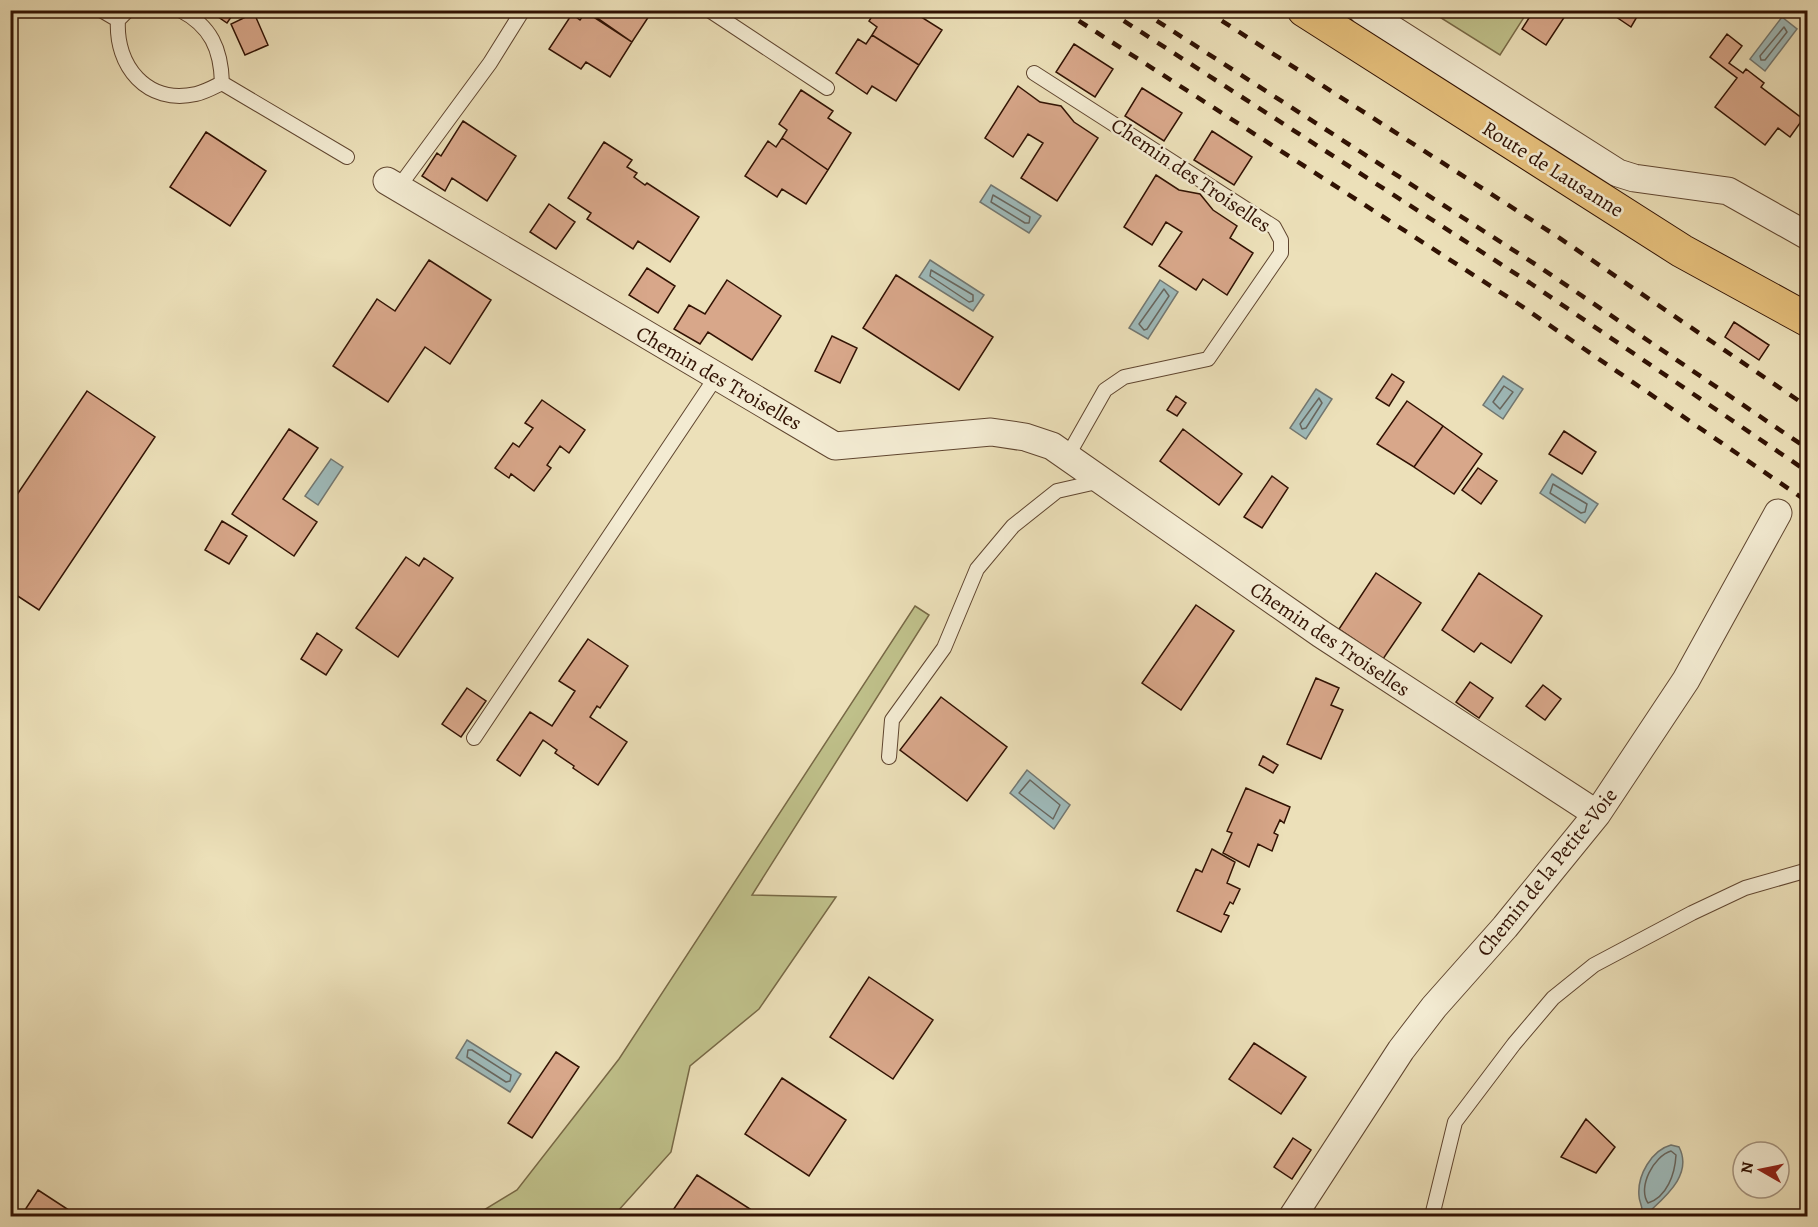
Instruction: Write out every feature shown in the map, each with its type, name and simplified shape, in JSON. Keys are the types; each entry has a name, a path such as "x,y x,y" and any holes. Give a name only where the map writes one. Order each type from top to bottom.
{"main road":[{"name":"Route de Lausanne","path":"1304,10 1682,251 1808,320"}],"street":[{"name":"Route de Lausanne","path":"1362,10 1618,173 1728,191 1808,237"},
{"name":"Chemin des Troiselles","path":"392,185 835,446 991,432 1025,437 1052,446 1321,634 1597,814"},
{"name":"Chemin de la Petite-Voie","path":"1293,1216 1401,1050 1434,1007 1505,927 1597,814 1686,680 1778,513"}],"lane":[{"path":"101,10 123,16 117,38 122,57 137,79 153,91 174,96 197,94 222,83"},
{"path":"180,10 206,28 218,49 222,83"},
{"name":"Chemin des Troiselles","path":"392,185 490,63 523,10"},
{"path":"709,10 827,88"},
{"name":"Chemin des Troiselles","path":"1034,73 1266,221 1274,227 1281,240 1281,253 1208,359 1124,377 1105,390 1067,457"},
{"path":"222,83 347,157"},
{"path":"474,738 716,377"},
{"path":"889,757 892,720 944,648 977,569 1013,526 1057,491 1101,481"},
{"path":"1432,1216 1455,1122 1514,1044 1553,998 1594,965 1692,913 1745,888 1808,870"}],"green space":[{"path":"1430,11 1528,11 1500,55"},
{"path":"915,606 929,615 752,895 836,897 759,1009 690,1066 671,1152 617,1212 620,1216 474,1216 517,1190 619,1059"}],"water":[{"path":"1782,17 1797,29 1765,71 1750,59"},
{"path":"991,185 1041,216 1029,233 980,202"},
{"path":"930,260 984,295 973,311 919,277"},
{"path":"1160,280 1178,292 1148,339 1129,328"},
{"path":"1503,376 1523,389 1503,419 1483,405"},
{"path":"1316,389 1332,399 1306,439 1290,428"},
{"path":"331,459 343,467 318,505 305,496"},
{"path":"1552,474 1598,504 1585,523 1540,493"},
{"path":"1027,770 1070,805 1054,829 1010,793"},
{"path":"467,1040 521,1074 510,1092 456,1058"},
{"path":"1671,1145 1679,1147 1682,1157 1683,1166 1676,1184 1649,1212 1649,1216 1630,1216 1634,1211 1642,1210 1639,1188 1647,1164 1658,1152"}],"building":[{"path":"208,10 236,10 227,23"},
{"path":"586,10 653,10 632,42"},
{"path":"876,10 921,10 918,15 942,30 919,65 872,35 877,27 869,21"},
{"path":"1534,10 1569,10 1546,45 1522,29"},
{"path":"1606,10 1641,10 1631,27"},
{"path":"586,12 632,42 610,77 586,62 581,69 549,49 572,14 580,20"},
{"path":"254,13 268,45 245,55 231,24"},
{"path":"1727,34 1742,46 1729,63 1743,73 1746,69 1764,83 1761,87 1803,119 1790,137 1778,128 1765,145 1715,107 1737,78 1710,57"},
{"path":"872,35 919,65 896,101 872,86 867,94 836,73 858,39 866,44"},
{"path":"1074,44 1113,69 1095,97 1056,72"},
{"path":"1018,86 1040,102 1061,106 1074,122 1098,138 1057,201 1021,178 1043,143 1028,134 1013,157 985,138"},
{"path":"1142,88 1182,113 1164,141 1125,116"},
{"path":"801,90 833,111 828,118 851,133 828,170 782,138 787,130 779,124"},
{"path":"463,121 516,156 487,201 452,178 445,191 422,176 437,153 441,156"},
{"path":"1212,131 1252,157 1234,185 1194,160"},
{"path":"206,132 266,171 230,226 170,187"},
{"path":"782,138 828,170 806,204 782,189 777,197 745,176 768,141 776,147"},
{"path":"604,142 632,160 627,167 637,173 634,177 699,217 670,262 638,241 633,249 587,219 591,213 568,198"},
{"path":"1156,175 1179,190 1200,194 1213,210 1237,226 1230,238 1253,253 1227,295 1203,279 1196,290 1159,266 1182,232 1166,222 1152,245 1124,227"},
{"path":"549,204 575,222 556,249 530,232"},
{"path":"429,260 491,300 450,364 425,347 388,402 333,366 377,299 395,311"},
{"path":"647,268 675,286 658,313 629,295"},
{"path":"896,275 993,337 959,390 863,328"},
{"path":"727,280 781,316 752,360 708,332 700,344 674,329 689,305 705,314"},
{"path":"1734,322 1769,345 1759,360 1725,337"},
{"path":"832,336 857,348 840,383 815,371"},
{"path":"1392,374 1404,382 1389,406 1376,398"},
{"path":"87,391 155,437 39,610 10,591 10,505"},
{"path":"1176,396 1186,403 1177,416 1167,410"},
{"path":"542,400 585,430 569,453 560,446 547,465 551,468 534,491 511,474 509,478 495,468 513,443 519,447 533,428 525,423"},
{"path":"1407,401 1443,426 1414,467 1377,444"},
{"path":"1443,426 1482,454 1454,494 1414,467"},
{"path":"289,429 318,448 283,499 317,522 294,556 232,514"},
{"path":"1183,429 1242,474 1219,505 1160,461"},
{"path":"1564,431 1596,452 1582,474 1549,454"},
{"path":"1478,468 1497,481 1481,504 1462,490"},
{"path":"1272,476 1288,488 1262,528 1244,517"},
{"path":"222,521 247,536 229,564 205,550"},
{"path":"406,557 419,566 424,558 453,578 398,657 356,628"},
{"path":"1376,573 1421,603 1383,659 1339,629"},
{"path":"1479,573 1542,616 1511,663 1481,643 1474,652 1442,630"},
{"path":"1196,605 1234,631 1181,710 1142,683"},
{"path":"317,633 342,650 326,675 301,659"},
{"path":"588,639 628,666 600,708 597,706 590,717 627,742 598,785 573,768 574,766 555,753 557,750 543,740 520,776 497,760 530,712 552,726 575,691 559,681"},
{"path":"1316,678 1339,688 1331,705 1343,710 1321,759 1287,744"},
{"path":"1470,682 1493,698 1479,718 1456,702"},
{"path":"1543,685 1561,699 1545,720 1526,706"},
{"path":"467,688 486,701 461,737 442,724"},
{"path":"941,697 1007,747 967,801 900,750"},
{"path":"1263,756 1278,765 1273,773 1259,765"},
{"path":"1246,788 1290,807 1284,823 1280,820 1274,833 1278,835 1272,851 1258,844 1249,867 1223,853 1232,833 1227,831"},
{"path":"1212,849 1235,862 1227,883 1240,889 1233,904 1230,902 1224,914 1229,916 1221,932 1177,911 1196,869 1202,872"},
{"path":"869,977 933,1020 893,1079 830,1037"},
{"path":"1254,1043 1306,1077 1281,1114 1229,1079"},
{"path":"556,1052 579,1067 532,1138 508,1123"},
{"path":"782,1078 846,1120 809,1176 745,1134"},
{"path":"1586,1119 1615,1147 1596,1173 1561,1157"},
{"path":"1293,1138 1311,1150 1292,1179 1274,1167"},
{"path":"697,1175 761,1216 669,1216"},
{"path":"38,1190 78,1216 21,1216"}],"railway":[{"path":"1062,10 1517,303 1808,502"},
{"path":"1107,10 1530,283 1808,472"},
{"path":"1140,10 1538,266 1808,449"},
{"path":"1205,10 1558,237 1808,407"}]}
